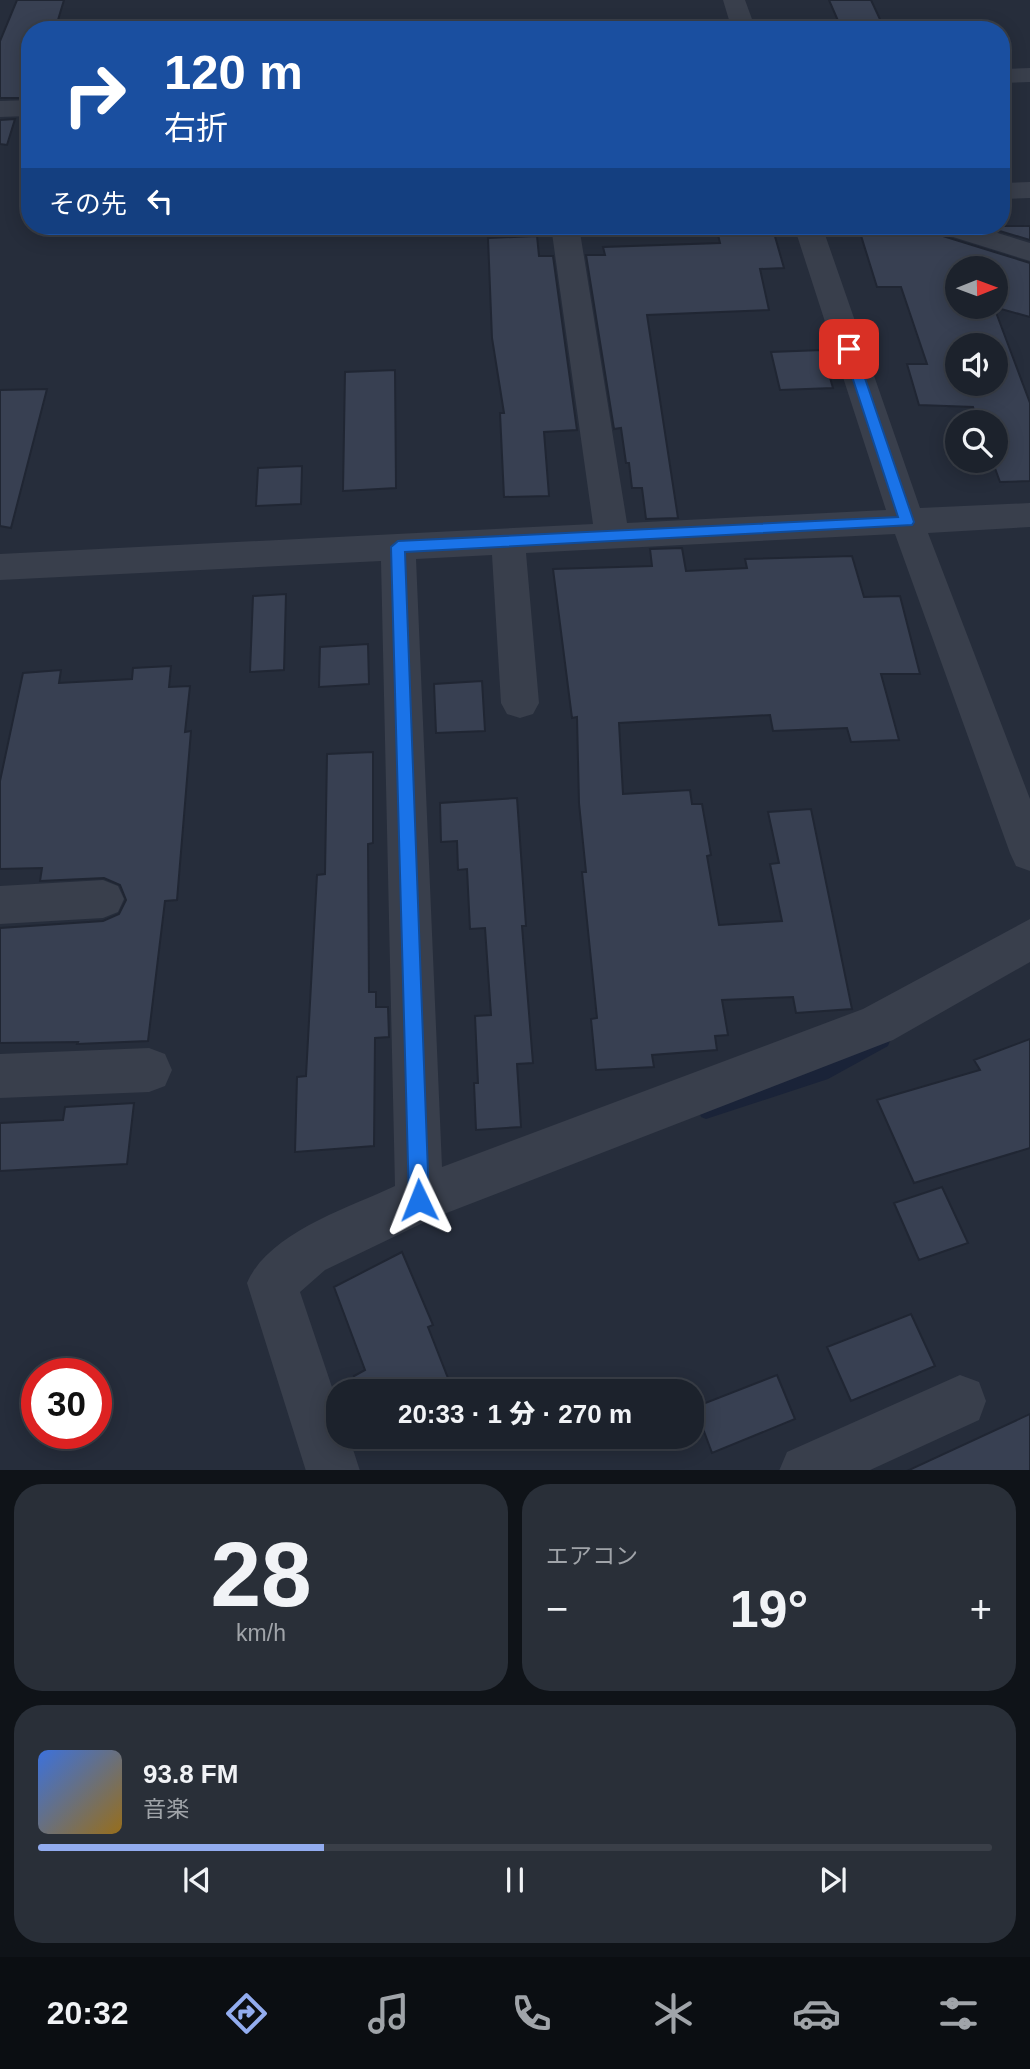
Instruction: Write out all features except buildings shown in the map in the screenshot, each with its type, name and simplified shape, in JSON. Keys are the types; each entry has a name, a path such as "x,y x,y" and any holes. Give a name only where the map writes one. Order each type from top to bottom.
{"street":[{"path":"734,0 741,21"},
{"path":"1010,76 1030,75"},
{"path":"0,109 21,108"},
{"path":"1010,191 1030,190"},
{"path":"566,235 612,536"},
{"path":"811,235 907,522 1030,853"},
{"path":"976,235 1030,252"},
{"path":"0,566 1030,515"},
{"path":"508,541 520,703"},
{"path":"398,547 419,1200"},
{"path":"0,905 103,899"},
{"path":"333,1470 272,1283 308,1253 419,1200 877,1025 1030,939"},
{"path":"0,1076 149,1070"},
{"path":"833,1465 960,1401"}],"waterway":[{"path":"706,1112 828,1072 883,1041"}],"route":[{"path":"419,1200 398,547 907,522 849,349"}]}
